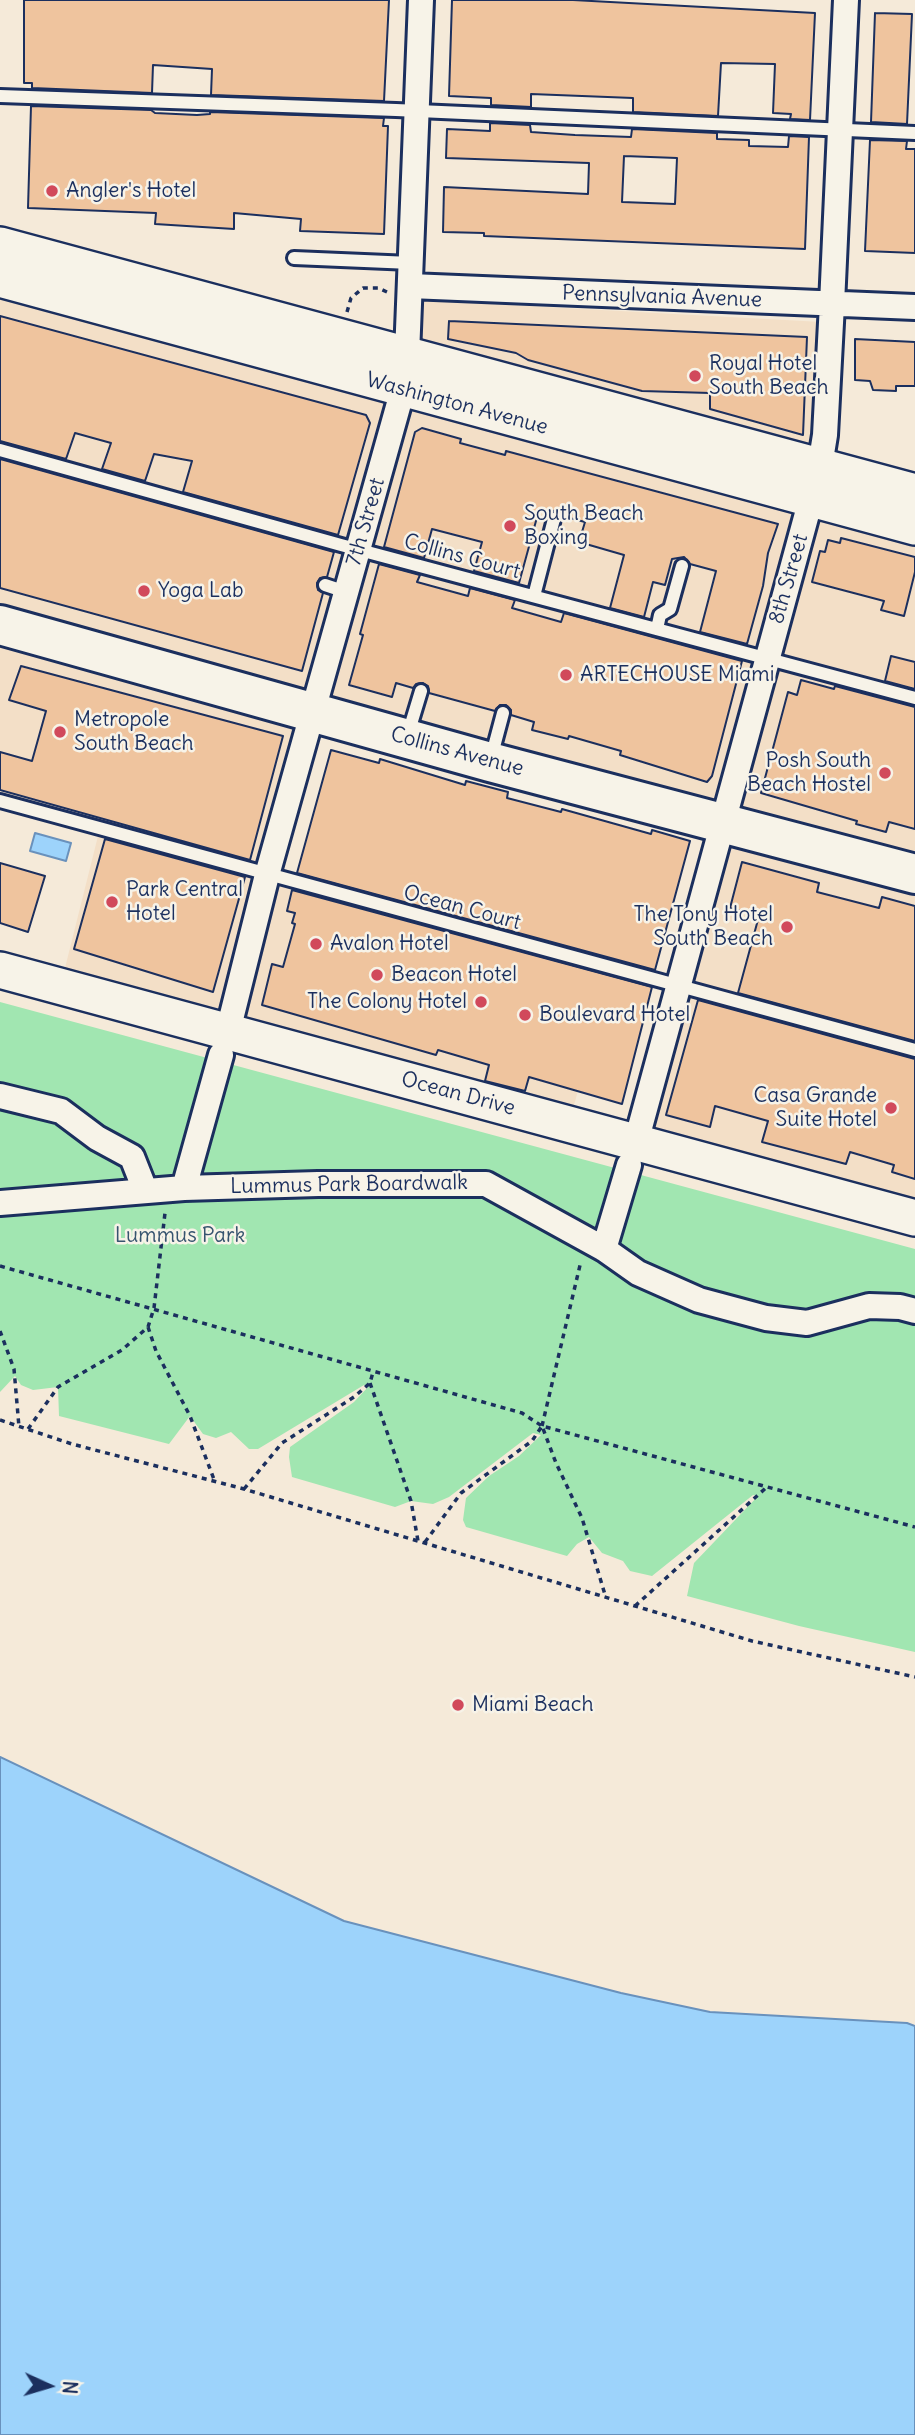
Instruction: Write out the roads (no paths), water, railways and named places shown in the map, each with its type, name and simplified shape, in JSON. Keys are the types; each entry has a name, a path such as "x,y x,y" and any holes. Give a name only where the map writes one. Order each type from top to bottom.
{"main road":[{"name":"Washington Avenue","path":"0,245 407,355 816,483 915,527"},
{"name":"Washington Avenue","path":"0,279 403,389 816,483 915,492"},
{"name":"Collins Avenue","path":"0,625 490,762 915,874"},
{"name":"Ocean Drive","path":"0,970 225,1043 633,1153 915,1218"}],"street":[{"name":"7th Street","path":"166,1189 225,1043 267,875 313,712 335,588 358,549 403,389 407,355 403,281 417,111 421,0"},
{"name":"8th Street","path":"595,1244 633,1153 766,658 816,483 825,436 846,0"},
{"name":"Pennsylvania Avenue","path":"403,281 915,307"},
{"path":"0,1096 61,1111 97,1138 132,1157 166,1189"},
{"name":"Lummus Park Boardwalk","path":"0,1203 166,1189 318,1184 486,1184 595,1244 638,1273 699,1300 766,1318 807,1323 869,1306 900,1307 915,1311"}],"lane":[{"path":"0,96 915,133"},
{"path":"294,258 403,281"},
{"name":"Collins Court","path":"0,450 915,698"},
{"path":"534,596 554,519"},
{"path":"657,629 660,615 670,609 682,566"},
{"path":"406,739 421,691"},
{"path":"490,762 503,713"},
{"name":"Ocean Court","path":"0,801 915,1050"}],"water":[{"path":"35,833 71,843 66,861 30,851"},
{"path":"0,1757 344,1921 621,1993 710,2012 907,2023 915,2026 915,2435 0,2435"}],"place":[{"name":"Angler's Hotel","path":"52,191"},
{"name":"Royal Hotel South Beach","path":"695,376"},
{"name":"South Beach Boxing","path":"510,526"},
{"name":"Yoga Lab","path":"144,591"},
{"name":"ARTECHOUSE Miami","path":"566,675"},
{"name":"Metropole South Beach","path":"60,732"},
{"name":"Posh South Beach Hostel","path":"885,773"},
{"name":"Park Central Hotel","path":"112,902"},
{"name":"The Tony Hotel South Beach","path":"787,927"},
{"name":"Avalon Hotel","path":"316,944"},
{"name":"Beacon Hotel","path":"377,975"},
{"name":"The Colony Hotel","path":"481,1002"},
{"name":"Boulevard Hotel","path":"525,1015"},
{"name":"Casa Grande Suite Hotel","path":"891,1108"},
{"name":"Miami Beach","path":"458,1705"}],"park label":[{"name":"Lummus Park","path":"180,1236"}]}
